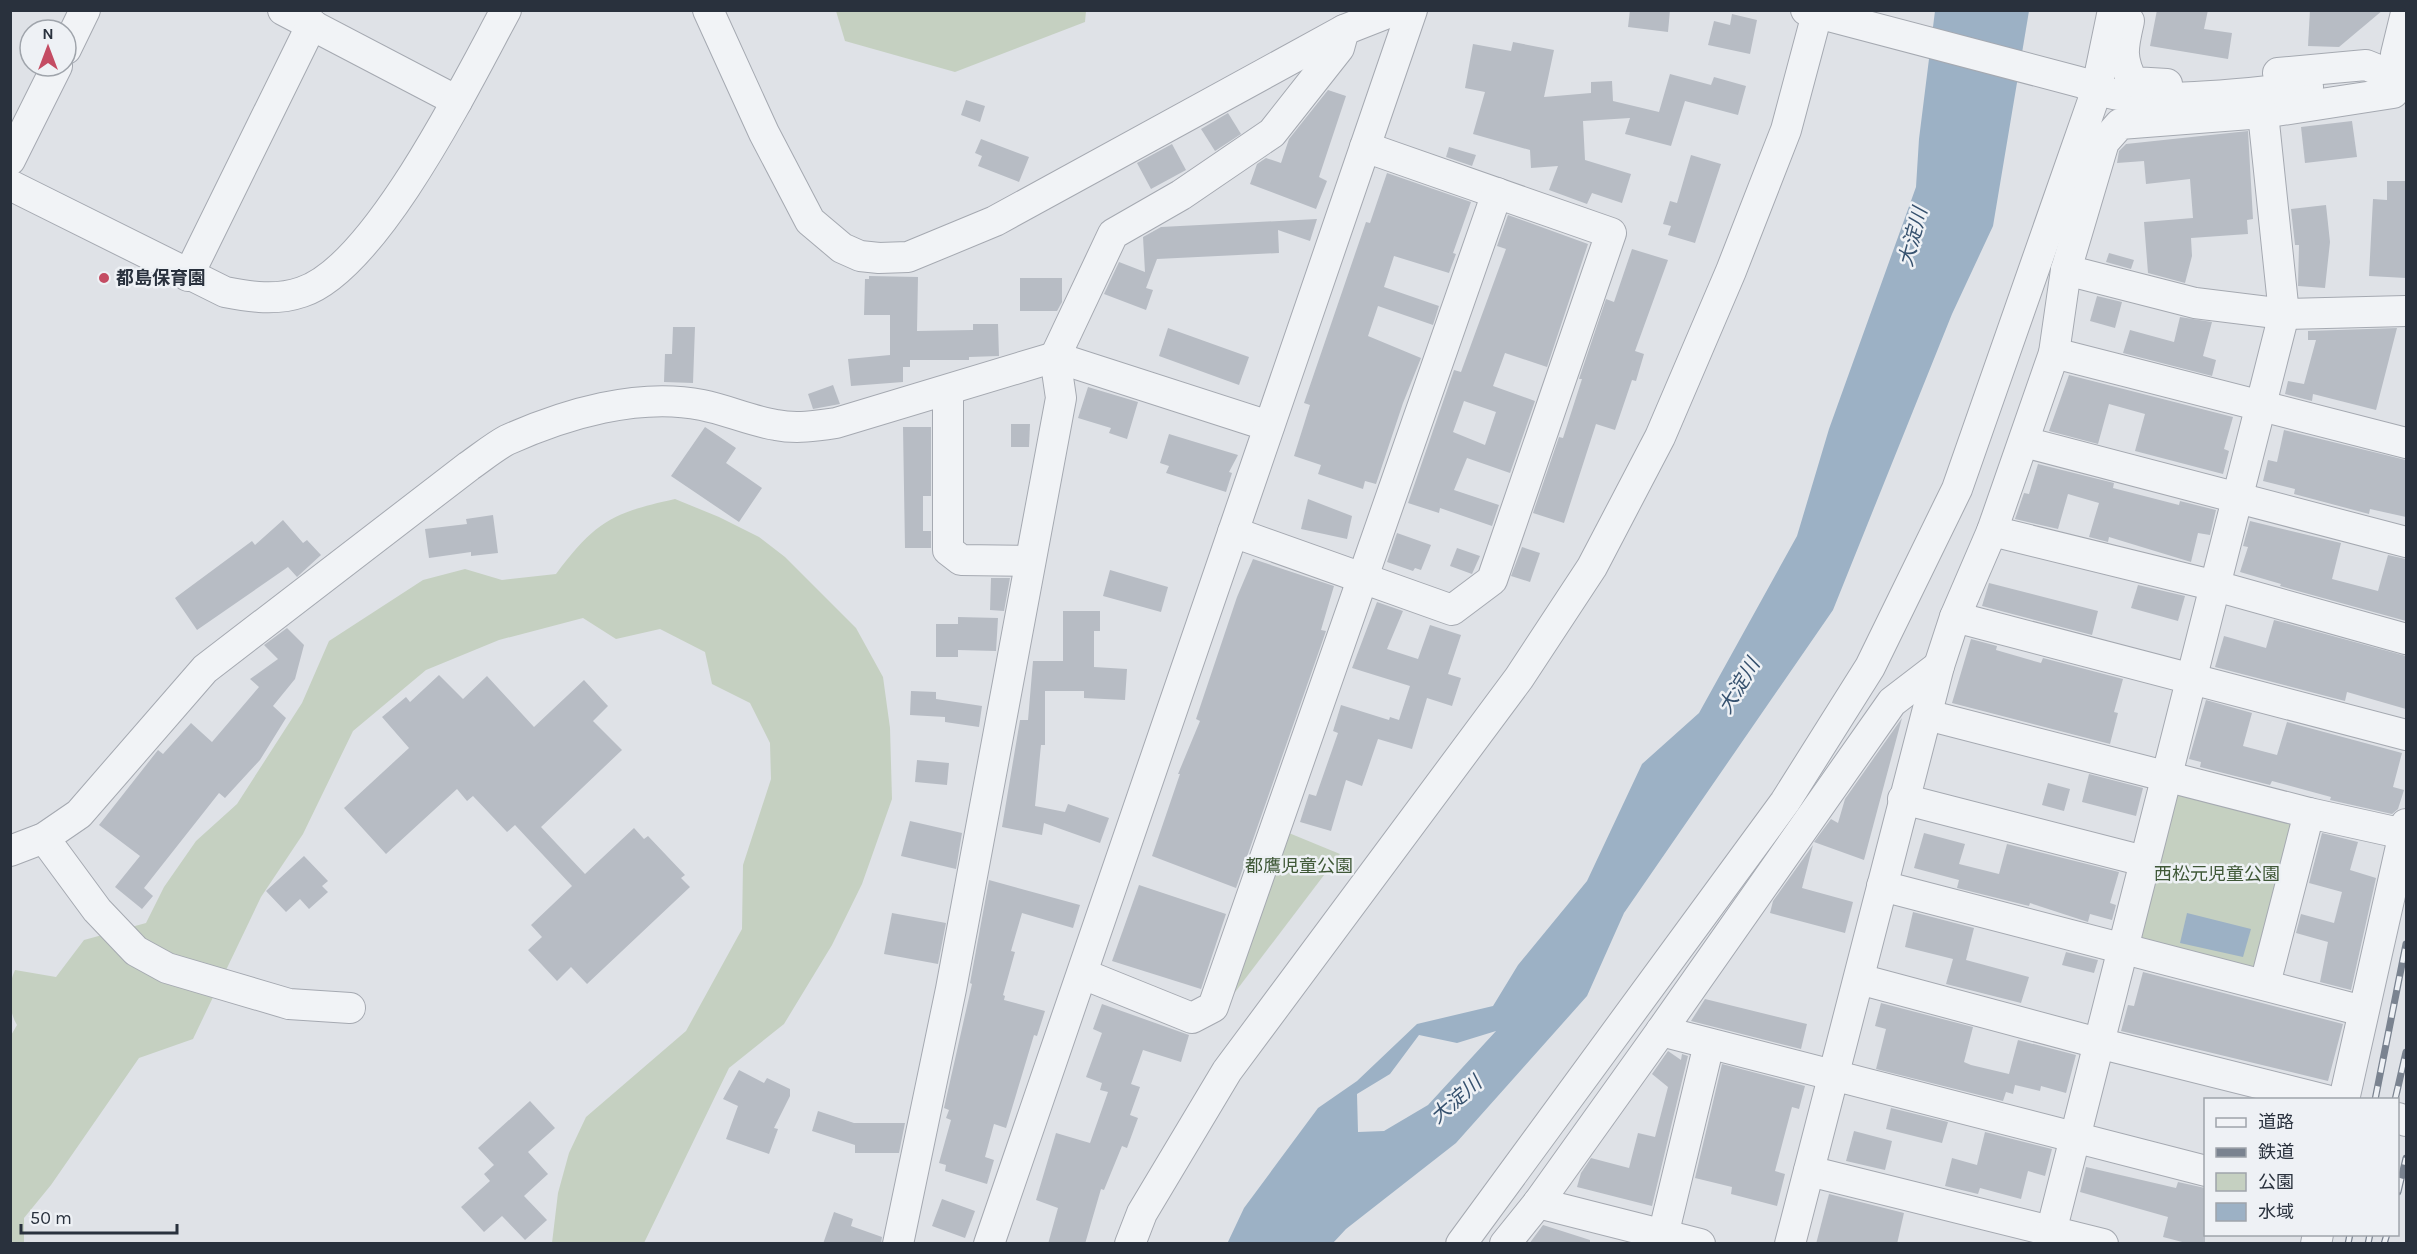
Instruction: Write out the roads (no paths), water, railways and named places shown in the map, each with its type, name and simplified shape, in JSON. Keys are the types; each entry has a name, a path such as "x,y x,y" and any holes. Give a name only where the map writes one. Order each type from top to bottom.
{"street":[{"path":"78,24 85,10"},
{"path":"283,10 457,101"},
{"path":"10,185 188,276 225,292 254,298 279,298 303,292 338,271 377,226 424,156 457,101 506,10"},
{"path":"708,10 764,133 810,221 842,248 860,256 879,258 908,257 995,221 1344,30 1395,10"},
{"path":"989,1244 1412,10"},
{"path":"1461,1244 1785,802 1870,667 1958,489 2090,87 2113,10"},
{"path":"2132,10 2125,41 2124,65 2133,82 2153,85 2366,65 2404,79"},
{"path":"1130,1244 1142,1213 1227,1071 1519,678 1592,567 1660,437 1731,271 1786,130 1814,11 2129,98 2223,95 2404,79"},
{"path":"2404,79 2396,54 2406,13"},
{"path":"188,276 312,24"},
{"path":"898,1244 951,988 1061,398 1055,357 1113,234 1181,195 1272,133 1339,48 1344,30"},
{"path":"10,160 51,78"},
{"path":"1790,1244 1939,666 1955,617 1992,531 2054,353 2066,270 2104,142 2120,124 2263,113 2393,93 2404,79"},
{"path":"2049,1237 2284,314 2263,113"},
{"path":"1233,532 1452,610 1492,580 1611,233 1365,147"},
{"path":"1083,974 1192,1018 1213,1007 1360,579 1497,193"},
{"path":"2066,270 2195,303 2284,314 2406,311"},
{"path":"2054,353 2406,443"},
{"path":"10,852 44,838 79,814 204,669 460,472 506,441 557,422 620,404 663,399 702,405 777,425 803,427 836,423 1055,357 1269,426"},
{"path":"948,391 948,550 961,560 1030,561"},
{"path":"2024,442 2406,542"},
{"path":"1992,531 2216,586 2406,639"},
{"path":"1955,617 2406,735"},
{"path":"1505,1244 1538,1203 1661,1031 1892,702 1939,666"},
{"path":"1927,715 2309,813 2405,829 2344,1098"},
{"path":"1903,799 2144,861"},
{"path":"2265,984 2309,813"},
{"path":"44,838 97,910 135,951 167,968 289,1004 350,1008"},
{"path":"1882,886 2363,1011"},
{"path":"1859,979 2097,1043 2318,1098"},
{"path":"1661,1031 2204,1170"},
{"path":"1663,1239 1709,1044"},
{"path":"1809,1171 2049,1237 2103,1244"},
{"path":"1538,1203 1663,1239 1700,1244"}],"water":[{"name":"大淀川","path":"1935,11 2029,11 1993,226 1952,314 1833,610 1624,913 1587,996 1456,1143 1346,1229 1333,1243 1227,1244 1244,1208 1318,1108 1357,1081 1417,1024 1493,1006 1518,965 1587,881 1642,764 1699,713 1797,536 1829,429 1916,187 1919,139","holes":["1496,1031 1428,1105 1384,1131 1358,1132 1357,1094 1390,1074 1419,1035 1457,1043"]},
{"path":"2187,913 2251,929 2243,957 2180,943"}],"railway":[{"path":"2375,1098 2406,944"},
{"path":"2395,1098 2406,1052"},
{"path":"2399,1188 2406,1158"},
{"path":"2348,1244 2350,1236"},
{"path":"2368,1244 2370,1236"},
{"path":"2384,1244 2386,1236"}],"place":[{"name":"都島保育園","path":"104,278"}],"park label":[{"name":"都鷹児童公園","path":"1299,866"},
{"name":"西松元児童公園","path":"2217,874"}]}
